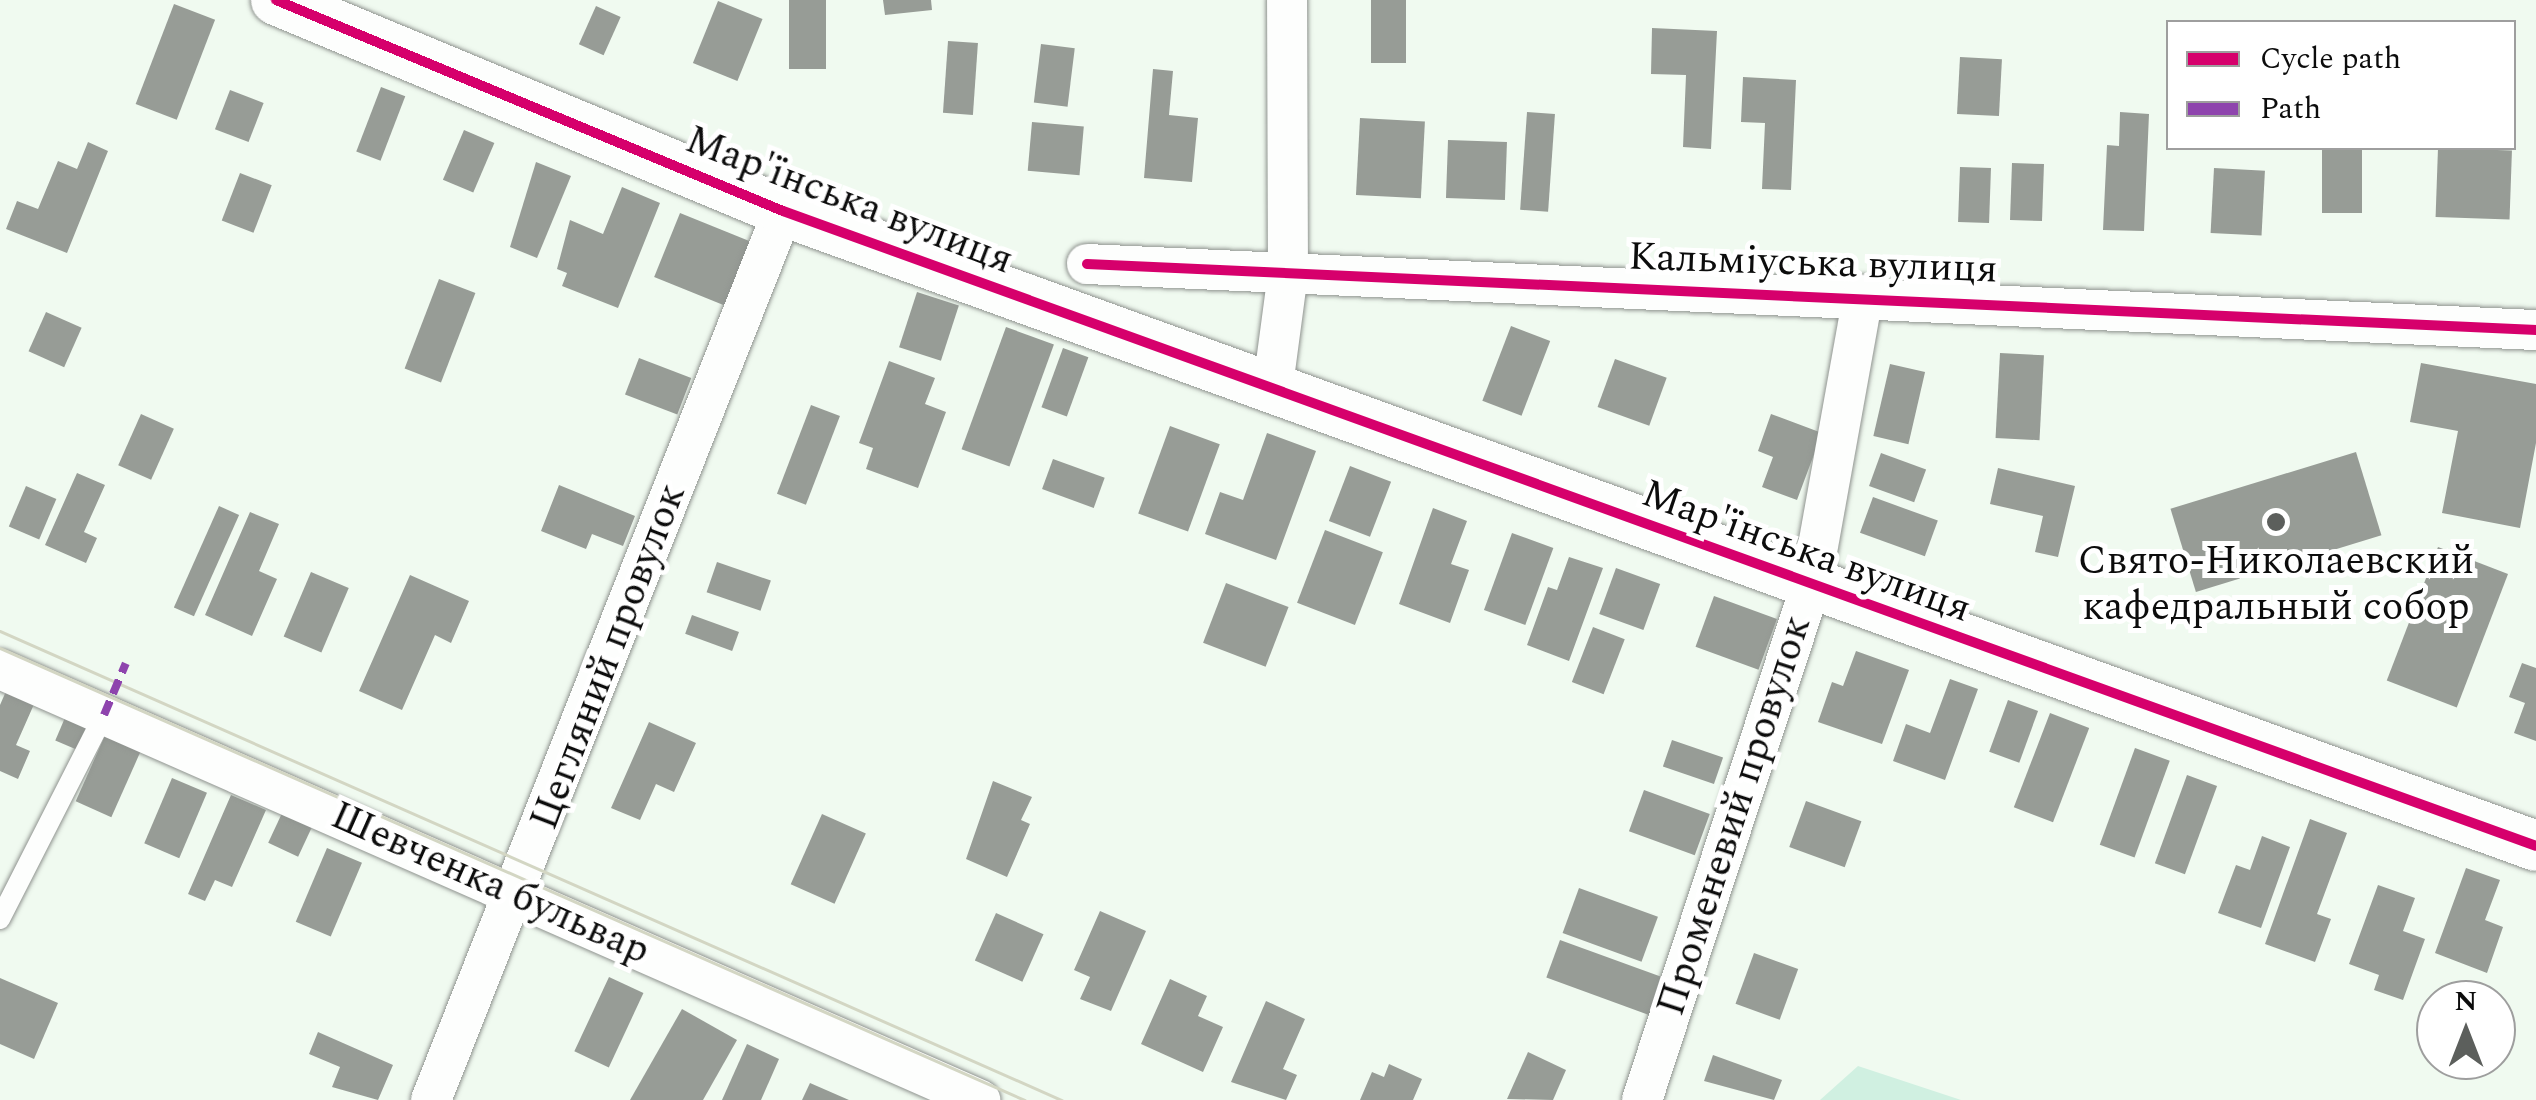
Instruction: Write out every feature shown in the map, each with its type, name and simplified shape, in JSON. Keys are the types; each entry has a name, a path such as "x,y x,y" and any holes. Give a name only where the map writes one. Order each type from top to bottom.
{"street":[{"name":"Мар'їнська вулиця","path":"276,0 782,211 1272,393 2536,846"},
{"path":"1272,393 1288,273 1287,0"},
{"name":"Цегляний провулок","path":"431,1100 516,894 782,211"},
{"name":"Кальміуська вулиця","path":"1087,264 1863,296 2536,330"},
{"name":"Променевий провулок","path":"1642,1100 1810,584 1863,296"},
{"name":"Шевченка бульвар","path":"0,669 980,1100"}],"lane":[{"path":"0,919 104,714"}],"green space":[{"path":"1858,1066 1961,1100 1820,1100"}],"building":[{"path":"789,0 826,0 826,69 789,69"},
{"path":"883,0 931,0 932,10 885,15"},
{"path":"1371,0 1406,0 1406,63 1371,63"},
{"path":"718,1 763,19 737,81 693,63"},
{"path":"174,4 215,20 177,120 136,104"},
{"path":"596,6 621,17 604,55 579,44"},
{"path":"1652,28 1717,31 1711,149 1683,147 1686,75 1651,74"},
{"path":"948,41 978,43 973,115 943,113"},
{"path":"1041,44 1075,48 1068,107 1034,103"},
{"path":"1960,57 2002,59 1999,116 1957,114"},
{"path":"1153,69 1173,71 1169,115 1198,118 1192,182 1144,178"},
{"path":"1743,77 1796,80 1791,190 1762,189 1765,123 1741,122"},
{"path":"381,87 405,96 381,161 356,151"},
{"path":"230,90 264,103 249,142 215,129"},
{"path":"1527,112 1555,114 1548,212 1520,210"},
{"path":"2120,112 2149,114 2144,231 2103,230 2107,145 2119,146"},
{"path":"1360,118 1425,121 1421,198 1356,195"},
{"path":"1032,122 1084,127 1080,175 1028,171"},
{"path":"464,130 494,143 473,193 443,180"},
{"path":"1448,140 1507,142 1505,200 1446,198"},
{"path":"88,142 108,151 67,253 6,229 17,201 38,209 58,161 77,169"},
{"path":"2322,150 2362,150 2362,213 2322,213"},
{"path":"2438,150 2512,151 2510,220 2436,217"},
{"path":"536,162 571,176 537,258 510,247"},
{"path":"2012,163 2044,164 2042,221 2010,220"},
{"path":"1960,167 1991,168 1989,223 1958,222"},
{"path":"2214,168 2265,171 2262,236 2211,233"},
{"path":"240,173 272,185 253,233 222,221"},
{"path":"622,187 660,203 618,308 562,286 567,273 557,269 570,220 603,234"},
{"path":"680,213 760,245 734,309 654,277"},
{"path":"439,279 475,293 441,383 405,369"},
{"path":"917,292 959,306 941,361 899,347"},
{"path":"46,312 82,328 64,367 29,351"},
{"path":"1511,326 1550,341 1522,416 1482,401"},
{"path":"1006,327 1054,344 1009,467 962,449"},
{"path":"1063,348 1088,357 1067,416 1041,407"},
{"path":"2000,353 2044,355 2039,440 1996,438"},
{"path":"639,358 691,378 677,414 625,394"},
{"path":"1615,359 1667,378 1649,426 1598,407"},
{"path":"889,361 935,378 925,404 946,412 918,488 866,469 873,448 859,443"},
{"path":"2421,363 2536,384 2536,443 2520,528 2442,513 2458,431 2410,422"},
{"path":"1890,364 1925,372 1908,444 1873,436"},
{"path":"811,405 840,416 806,505 777,494"},
{"path":"141,414 174,429 151,480 118,465"},
{"path":"1771,414 1822,433 1797,500 1762,487 1773,457 1758,451"},
{"path":"1170,426 1220,444 1188,532 1138,513"},
{"path":"1267,433 1316,451 1276,560 1205,534 1220,492 1243,500"},
{"name":"Свято-Николаевский кафедральный собор","path":"2356,452 2381,535 2196,592 2170,509"},
{"path":"1881,453 1926,469 1914,502 1869,486"},
{"path":"1053,459 1105,478 1094,508 1042,489"},
{"path":"1350,466 1391,482 1370,537 1329,521"},
{"path":"1998,468 2075,486 2058,557 2035,552 2043,516 1990,504"},
{"path":"77,473 105,485 84,532 97,538 86,563 45,545"},
{"path":"559,485 635,516 623,546 592,534 586,549 541,531"},
{"path":"26,486 56,499 39,539 9,527"},
{"path":"1873,497 1938,521 1925,556 1860,533"},
{"path":"219,506 239,515 194,616 174,607"},
{"path":"1433,508 1467,521 1451,564 1469,570 1450,623 1399,604"},
{"path":"250,512 279,524 259,571 277,579 252,636 205,615"},
{"path":"1325,530 1383,552 1355,625 1297,603"},
{"path":"1512,533 1553,548 1525,625 1484,610"},
{"path":"2438,547 2508,574 2457,707 2387,681"},
{"path":"1569,557 1603,568 1569,661 1527,645 1548,587 1557,590"},
{"path":"717,562 771,581 760,611 707,592"},
{"path":"1616,568 1660,584 1643,630 1599,614"},
{"path":"311,572 349,588 321,652 284,636"},
{"path":"410,575 469,601 451,643 435,635 402,710 359,691"},
{"path":"1226,583 1289,607 1266,667 1203,643"},
{"path":"1714,596 1777,619 1758,670 1696,647"},
{"path":"692,615 739,632 732,651 685,634"},
{"path":"1593,627 1625,639 1604,694 1572,682"},
{"path":"1856,651 1909,670 1882,744 1818,722 1832,682 1843,686"},
{"path":"2522,663 2536,668 2536,741 2514,733 2525,703 2509,697"},
{"path":"1950,679 1978,689 1945,780 1893,761 1906,724 1930,733"},
{"path":"7,689 35,702 16,745 30,751 18,779 0,771 0,705"},
{"path":"2008,700 2038,711 2019,763 1989,752"},
{"path":"67,713 88,722 76,750 55,741"},
{"path":"2050,713 2089,728 2053,822 2014,807"},
{"path":"649,722 696,743 674,792 656,784 640,820 611,808"},
{"path":"107,731 143,747 111,817 76,801"},
{"path":"1672,740 1723,758 1714,784 1663,766"},
{"path":"2135,748 2170,761 2135,857 2100,845"},
{"path":"2187,775 2217,786 2185,874 2155,863"},
{"path":"172,778 207,793 179,858 144,843"},
{"path":"993,781 1032,797 1021,820 1030,824 1007,877 966,859"},
{"path":"1644,790 1710,814 1695,855 1629,831"},
{"path":"231,795 266,810 232,887 215,880 205,901 188,894"},
{"path":"1806,801 1861,821 1845,867 1789,847"},
{"path":"283,811 313,825 298,857 268,843"},
{"path":"822,814 866,834 835,904 791,884"},
{"path":"2310,819 2347,833 2317,914 2331,919 2315,962 2265,944"},
{"path":"2262,836 2290,847 2261,928 2218,913 2236,865 2250,870"},
{"path":"327,848 362,863 331,936 296,922"},
{"path":"2466,868 2500,880 2485,920 2503,927 2487,973 2435,953"},
{"path":"2378,885 2415,898 2403,931 2425,939 2403,1000 2374,990 2379,975 2349,964"},
{"path":"1579,888 1658,917 1642,962 1563,933"},
{"path":"1100,911 1146,931 1111,1011 1080,999 1090,977 1074,970"},
{"path":"996,913 1044,934 1022,982 975,961"},
{"path":"1560,940 1668,979 1654,1017 1546,978"},
{"path":"1754,953 1798,969 1780,1020 1736,1004"},
{"path":"609,977 643,993 609,1067 574,1051"},
{"path":"0,978 58,1003 34,1059 0,1044"},
{"path":"1170,979 1207,996 1198,1016 1223,1027 1203,1072 1141,1044"},
{"path":"1266,1001 1305,1019 1283,1069 1297,1075 1286,1100 1231,1082"},
{"path":"682,1009 737,1040 703,1100 630,1100"},
{"path":"318,1032 393,1065 378,1100 332,1087 340,1067 309,1054"},
{"path":"747,1044 779,1059 761,1100 722,1100"},
{"path":"1528,1052 1566,1070 1553,1100 1507,1099"},
{"path":"1713,1055 1782,1080 1774,1100 1704,1081"},
{"path":"1389,1064 1422,1079 1413,1100 1360,1100 1372,1072 1384,1077"},
{"path":"810,1083 849,1100 802,1100"}],"tram line":[{"path":"0,631 1062,1100"},
{"path":"0,648 1025,1100"}],"marked path":[{"path":"104,715 126,663"}],"cycle path":[{"path":"276,0 783,211 2536,846"},
{"path":"1087,264 2536,330"}],"place":[{"name":"Свято-Николаевский кафедральный собор","path":"2276,522"}]}
